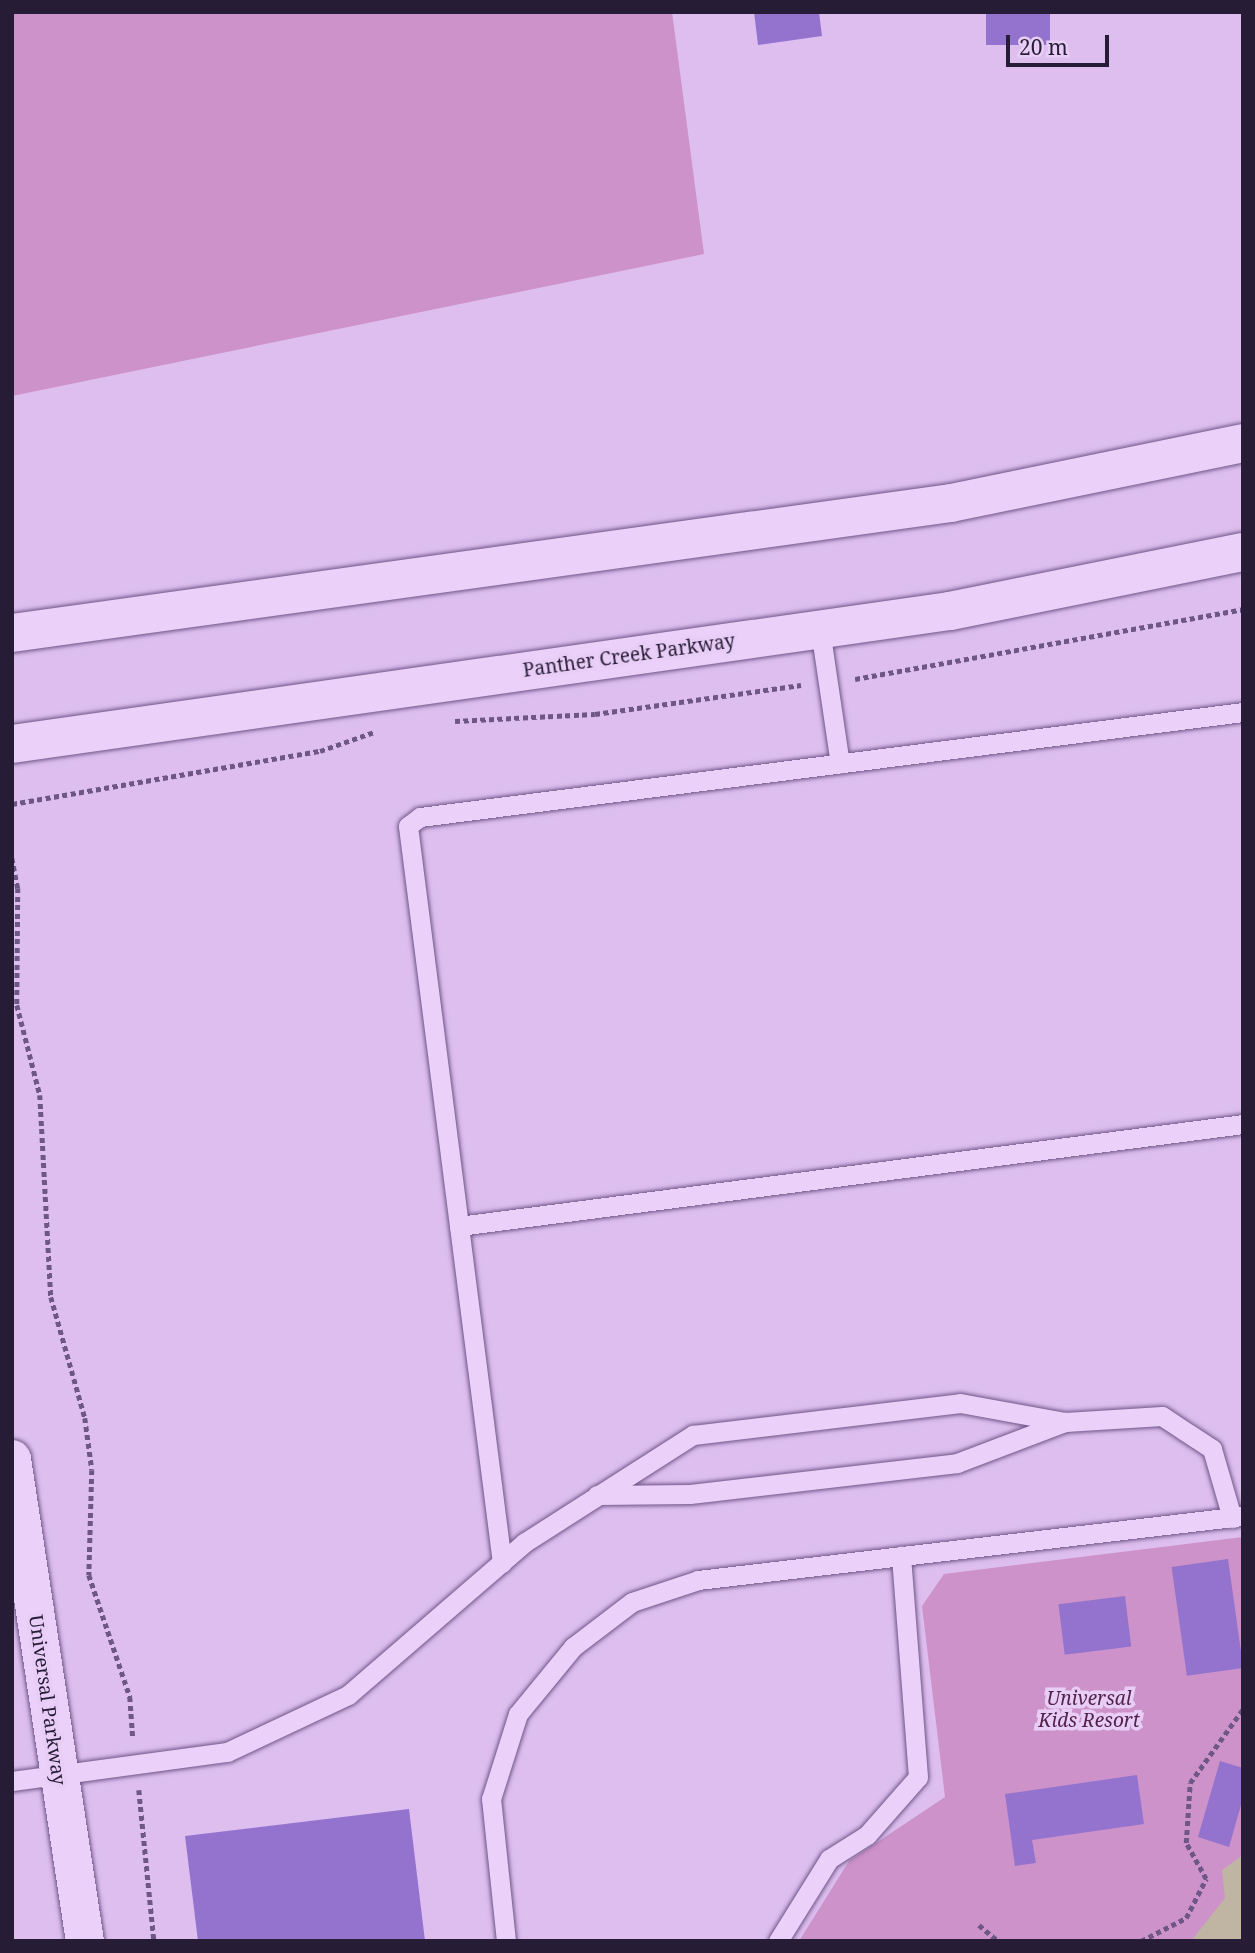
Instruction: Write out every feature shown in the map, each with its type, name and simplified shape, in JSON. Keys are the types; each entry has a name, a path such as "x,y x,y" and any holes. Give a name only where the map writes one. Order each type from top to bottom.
{"main road":[{"path":"12,634 951,503 1243,443"},
{"name":"Panther Creek Parkway","path":"12,744 950,611 1243,552"},
{"name":"Universal Parkway","path":"12,1459 85,1941"}],"lane":[{"path":"820,629 840,764"},
{"path":"502,1563 408,826 420,817 1243,712"},
{"path":"459,1226 1243,1124"},
{"path":"12,1781 227,1752 348,1695 502,1563 596,1495 693,1435 960,1403 1065,1422 1162,1416 1212,1449 1237,1517 698,1580 632,1602 573,1647 518,1714 491,1799 506,1941"},
{"path":"596,1495 690,1494 957,1463 1065,1422"},
{"path":"778,1941 829,1859 867,1835 918,1777 901,1556"}],"path":[{"path":"875,677 1243,609"},
{"path":"444,722 595,714 798,686"},
{"path":"12,804 320,751 378,731"},
{"path":"12,858 18,888 17,1005 40,1095 51,1297 85,1418 92,1470 89,1575 131,1697 154,1941"},
{"path":"1141,1941 1186,1918 1206,1880 1186,1843 1190,1783 1243,1709"},
{"path":"979,1925 998,1941"}],"green space":[{"path":"12,12 672,12 704,254 12,396"},
{"name":"Universal Kids Resort","path":"1243,1537 1243,1941 799,1941 849,1861 945,1797 922,1606 944,1574"}],"shaded area":[{"path":"1243,1855 1243,1941 1191,1941 1225,1898 1222,1870"}],"building":[{"path":"754,12 819,12 822,36 758,45"},
{"path":"986,12 1050,12 1050,45 986,45"},
{"path":"1228,1559 1243,1668 1187,1676 1172,1567"},
{"path":"1125,1596 1131,1647 1065,1655 1058,1604"},
{"path":"1220,1761 1243,1768 1243,1798 1229,1847 1198,1837"},
{"path":"1137,1775 1144,1824 1032,1840 1036,1863 1015,1866 1005,1794"},
{"path":"409,1809 425,1941 198,1941 185,1836"}]}
